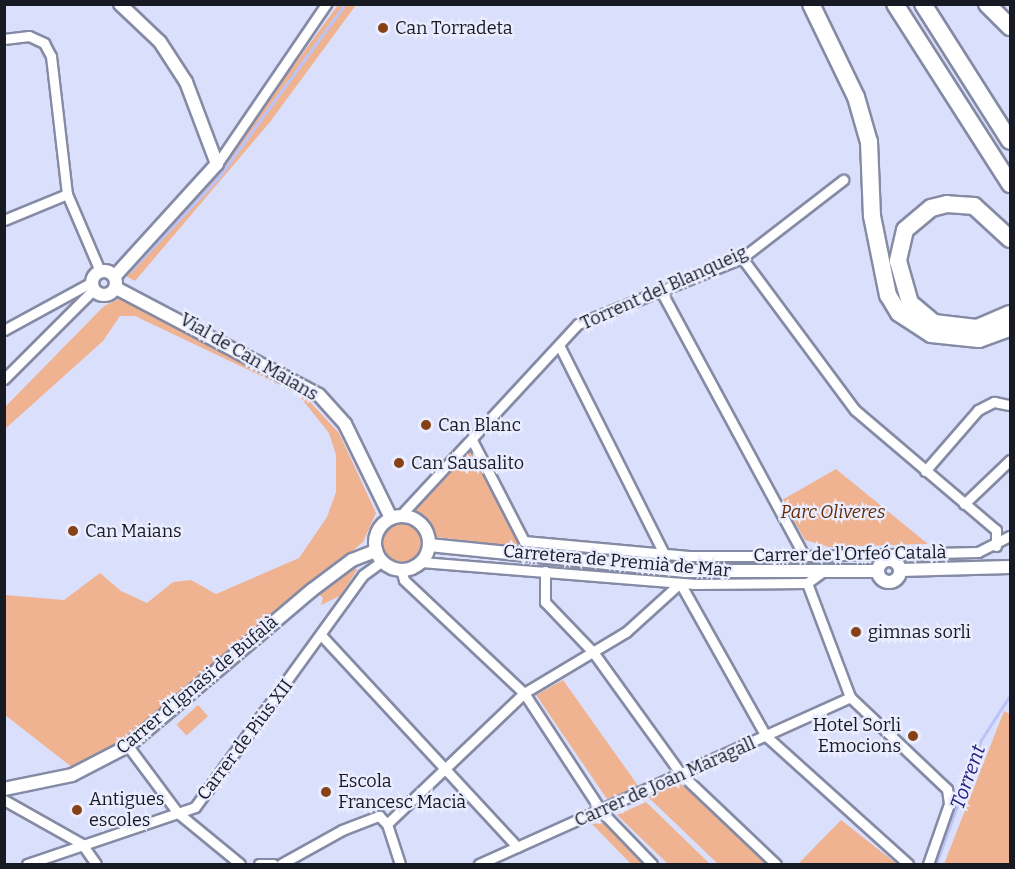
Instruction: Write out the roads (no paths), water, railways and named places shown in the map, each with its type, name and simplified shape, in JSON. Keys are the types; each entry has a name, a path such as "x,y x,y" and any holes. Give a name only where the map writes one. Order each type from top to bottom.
{"highway":[{"path":"811,4 856,97 869,142 872,216 888,295 899,313 931,334 979,339 1011,328"},
{"path":"895,4 1011,184"},
{"path":"923,4 1011,141"},
{"path":"987,4 1011,27"},
{"path":"1011,239 974,206 947,204 931,208 905,230 898,261 910,303 934,323 977,328 1011,314"}],"street":[{"path":"120,4 160,42 182,75 217,164"},
{"path":"93,286 105,295 217,164 326,4"},
{"path":"4,39 28,36 44,43 51,56 67,194 100,271 93,286 4,379"},
{"name":"Torrent del Blanqueig","path":"395,517 472,440 578,324 742,258 843,180"},
{"path":"4,220 67,194"},
{"path":"742,258 855,410 996,530 993,568"},
{"name":"Vial de Can Maians","path":"100,271 115,282 319,395 345,424 395,517"},
{"path":"4,330 93,286"},
{"path":"661,291 804,556"},
{"path":"559,345 664,554"},
{"path":"925,471 978,410 994,402 1011,405"},
{"name":"Carrer de l'Orfeó Català","path":"472,440 524,541 664,554 804,556 877,562 911,553 993,547"},
{"path":"964,504 1011,460"},
{"path":"422,562 429,545 423,527 395,517 378,529 379,556 401,570 404,580 524,693 602,812 652,864"},
{"path":"993,547 1011,536"},
{"name":"Carretera de Premià de Mar","path":"429,545 686,571 822,572 877,562"},
{"path":"877,562 891,582 898,566 911,553"},
{"name":"Carrer de Pius XII","path":"27,864 195,807 239,753 363,575 379,556"},
{"name":"Carrer d'Ignasi de Bufalà","path":"4,789 72,775 128,746 312,590 352,560 379,556"},
{"path":"401,570 422,562 680,583 807,583 822,572"},
{"path":"877,562 898,566 1011,567"},
{"path":"545,572 545,602 594,652 681,774 776,864"},
{"path":"387,824 524,693 626,632 680,583"},
{"path":"680,583 766,736 909,864"},
{"path":"807,583 850,697 947,789 949,804 928,864"},
{"path":"321,635 517,847"},
{"name":"Carrer de Joan Maragall","path":"478,864 602,812 850,697"},
{"path":"128,746 178,813 240,864"},
{"path":"5,802 82,844 96,864"},
{"path":"281,864 342,830 380,816 387,824 400,864"},
{"path":"259,864 273,864"}],"waterway":[{"path":"130,271 217,179 345,4"},
{"name":"Torrent","path":"936,864 981,740 1010,695"}],"place":[{"name":"Can Torradeta","path":"383,28"},
{"name":"Can Blanc","path":"426,425"},
{"name":"Can Sausalito","path":"399,463"},
{"name":"Can Maians","path":"73,531"},
{"name":"gimnas sorli","path":"856,632"},
{"name":"Hotel Sorli Emocions","path":"913,736"},
{"name":"Escola Francesc Macià","path":"326,792"},
{"name":"Antigues escoles","path":"77,810"}],"park label":[{"name":"Parc Oliveres","path":"833,512"}]}
